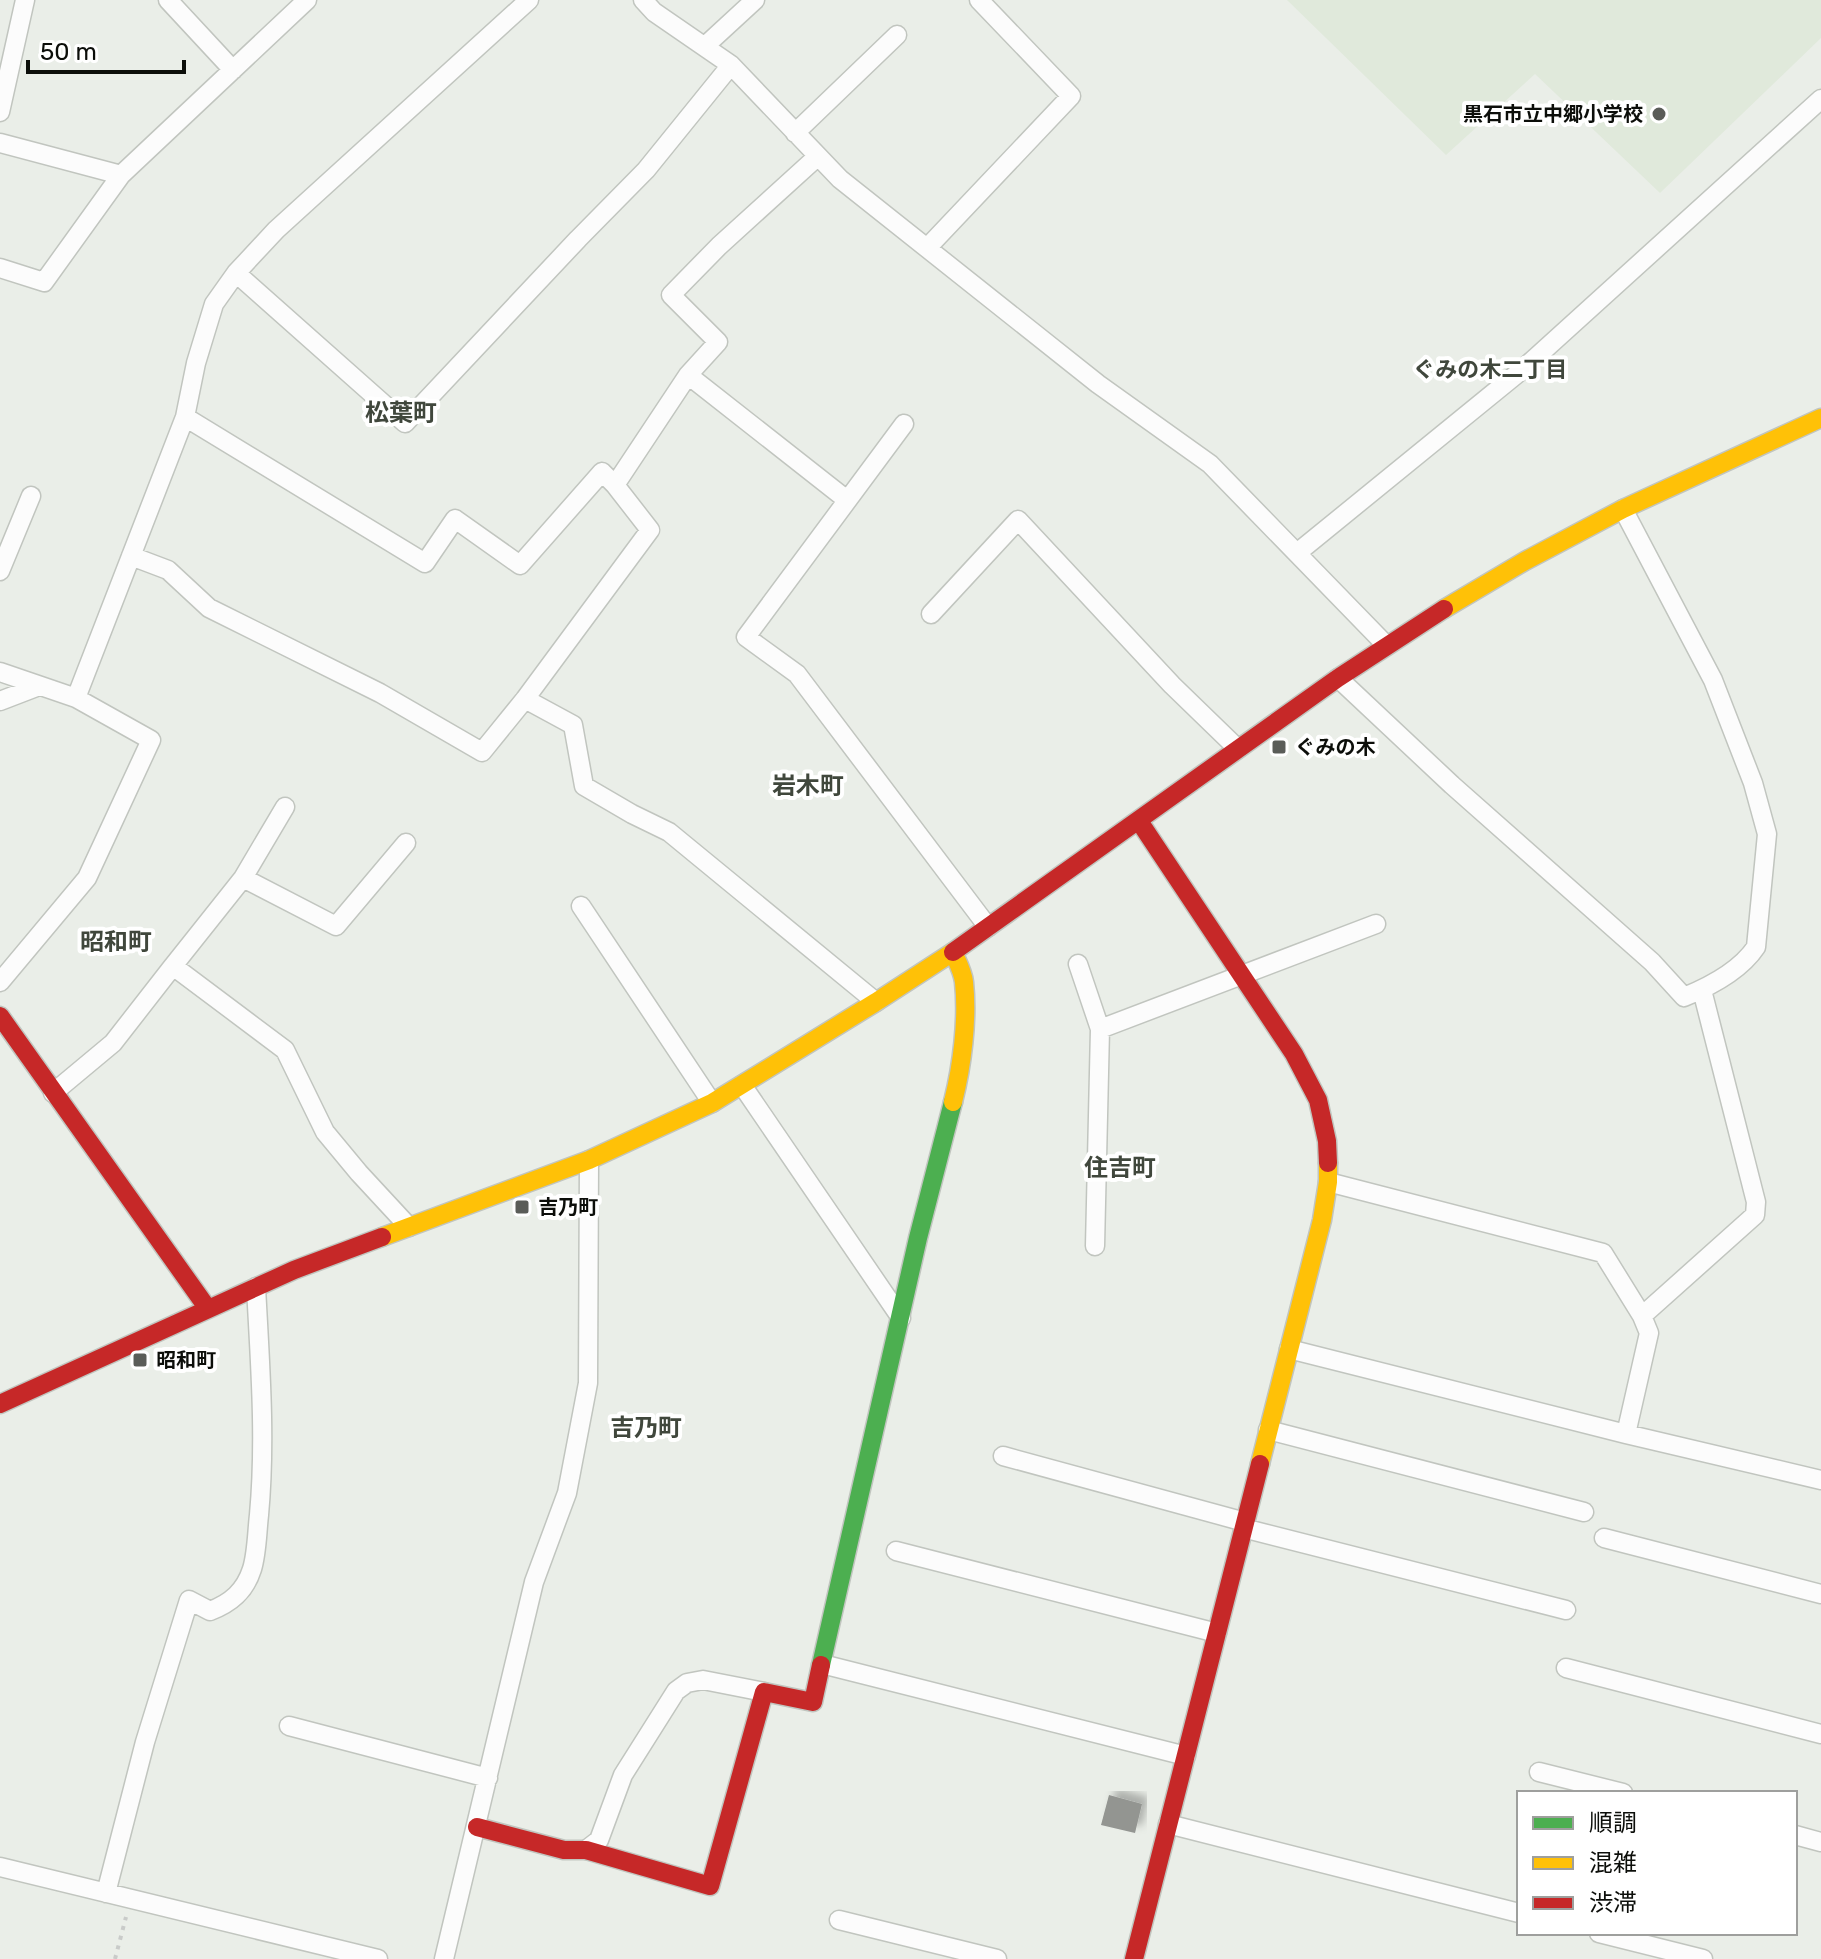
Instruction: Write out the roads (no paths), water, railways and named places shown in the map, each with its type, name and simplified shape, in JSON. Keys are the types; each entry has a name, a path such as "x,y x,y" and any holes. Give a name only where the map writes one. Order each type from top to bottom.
{"street":[{"path":"0,112 25,0"},
{"path":"168,0 233,70"},
{"path":"0,268 44,282 121,175 307,0"},
{"path":"76,698 185,417 196,363 214,304 236,273 276,230 529,0"},
{"path":"705,46 755,0"},
{"path":"927,248 1071,96 979,0"},
{"path":"654,4 731,65 840,179 1098,384 1210,464 1386,645"},
{"path":"795,133 897,35"},
{"path":"236,273 405,423 646,170 731,65"},
{"path":"1297,553 1523,369 1821,99"},
{"path":"0,143 121,175"},
{"path":"615,485 688,375 718,342 671,295 719,246 817,157"},
{"path":"688,375 847,500"},
{"path":"131,556 168,570 209,608 380,693 482,752 650,530 602,472 520,565 455,519 425,563 185,417"},
{"path":"0,1415 6,1402 294,1270 589,1160 712,1103 953,952 1421,622 1525,561 1623,509 1821,418"},
{"path":"904,424 746,637 797,674 988,927"},
{"path":"0,571 31,496"},
{"path":"1338,678 1452,785 1652,962 1684,997 1702,990 1747,962 1756,947 1767,834 1753,783 1713,680 1623,509"},
{"path":"931,614 1018,520 1172,685 1238,749"},
{"path":"0,672 76,698 151,740 87,878 0,982"},
{"path":"0,701 39,686"},
{"path":"525,699 573,725 584,786 669,832 876,1002"},
{"path":"53,1093 113,1043 243,878 285,807"},
{"path":"1134,1959 1322,1220 1328,1182 1327,1141 1318,1100 1294,1054 1139,821"},
{"path":"243,878 336,926 406,843"},
{"path":"581,906 712,1103"},
{"path":"1100,1029 1376,924"},
{"path":"586,1850 599,1840 623,1775 676,1691 687,1683 703,1680 813,1702 918,1238 960,1074 964,979 953,952"},
{"path":"1078,964 1100,1029 1095,1246"},
{"path":"173,966 285,1050 325,1132 409,1227"},
{"path":"1642,1316 1755,1215 1756,1202 1702,990"},
{"path":"0,1016 208,1309"},
{"path":"742,1085 901,1318"},
{"path":"444,1959 534,1582 567,1493 588,1383 589,1160"},
{"path":"1328,1182 1603,1253 1642,1316 1649,1333 1626,1434"},
{"path":"106,1893 145,1742 189,1600 210,1611 226,1605 239,1594 252,1570 262,1477 256,1287"},
{"path":"1289,1349 1821,1480"},
{"path":"1268,1430 1584,1512"},
{"path":"1003,1456 1244,1525 1566,1610"},
{"path":"1604,1538 1821,1594"},
{"path":"896,1551 1217,1633"},
{"path":"822,1664 1186,1756"},
{"path":"1566,1668 1821,1734"},
{"path":"477,1827 564,1850 586,1850 710,1886 764,1692"},
{"path":"289,1726 488,1778"},
{"path":"1539,1772 1615,1791"},
{"path":"1168,1824 1517,1912"},
{"path":"1797,1836 1821,1842"},
{"path":"0,1867 378,1959"},
{"path":"839,1920 997,1959"},
{"path":"1607,1935 1703,1959"}],"place":[{"name":"黒石市立中郷小学校","path":"1659,114"},
{"name":"ぐみの木","path":"1279,747"},
{"name":"吉乃町","path":"522,1207"},
{"name":"昭和町","path":"140,1360"}],"district":[{"name":"ぐみの木二丁目","path":"1490,369"},
{"name":"松葉町","path":"401,413"},
{"name":"岩木町","path":"808,786"},
{"name":"昭和町","path":"116,942"},
{"name":"住吉町","path":"1120,1168"},
{"name":"吉乃町","path":"646,1428"}]}
